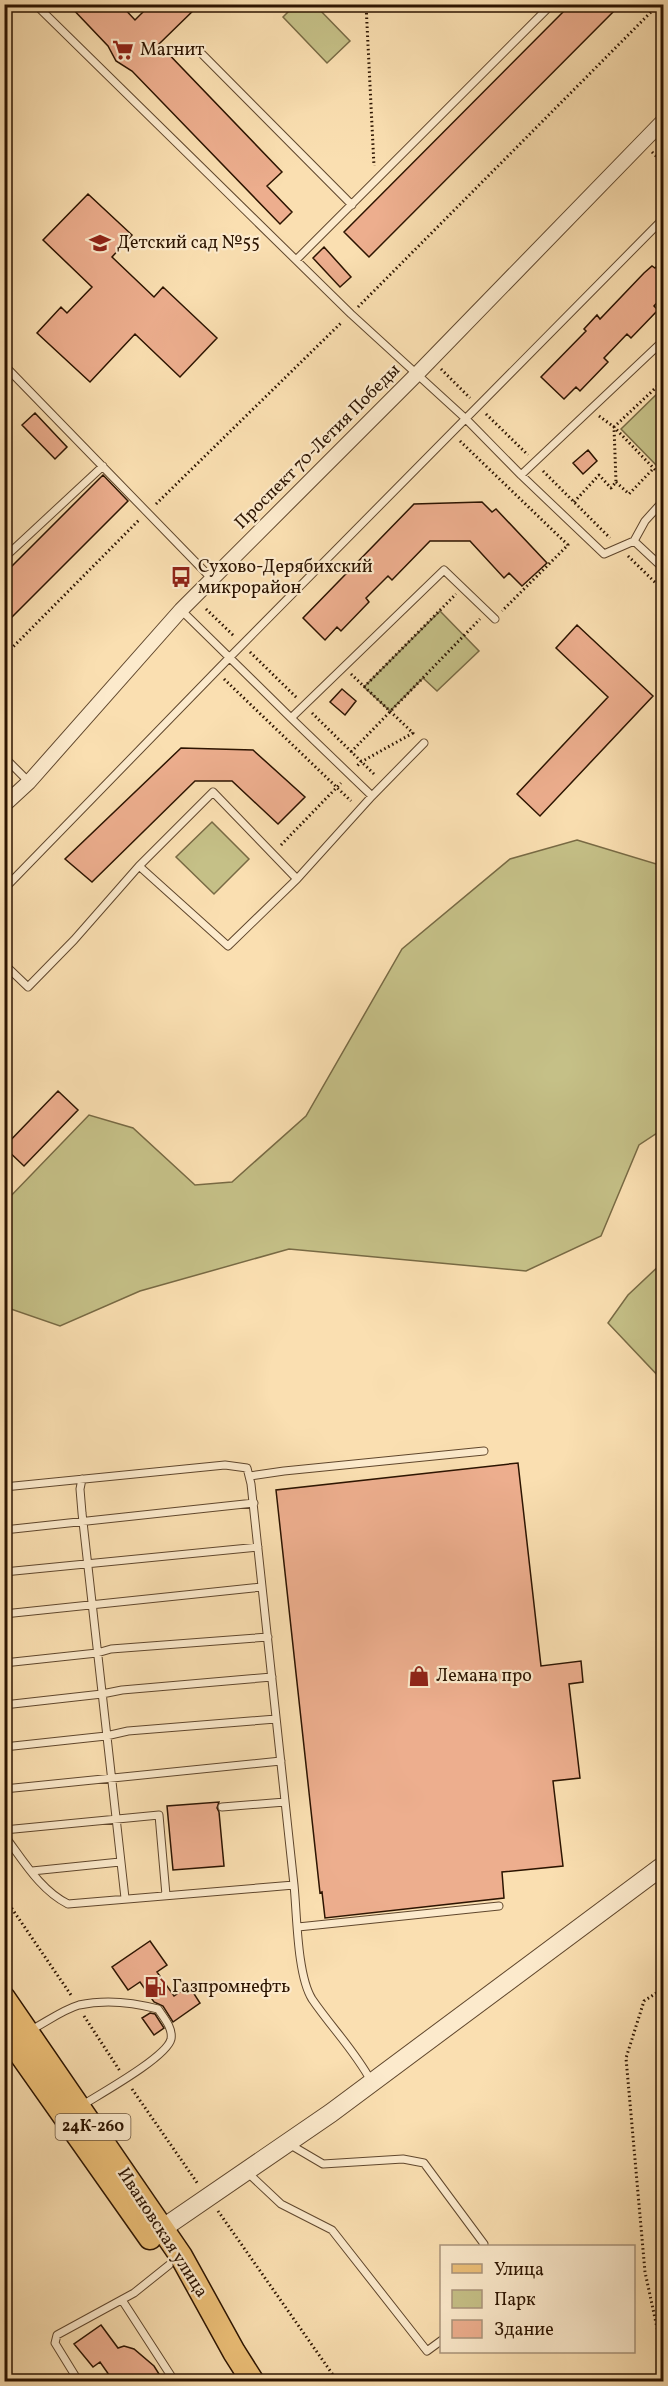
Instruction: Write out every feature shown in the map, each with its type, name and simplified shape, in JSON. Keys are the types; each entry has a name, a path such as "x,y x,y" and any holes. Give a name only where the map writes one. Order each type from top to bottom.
{"main road":[{"name":"Ивановская улица","path":"4,1998 79,2107 156,2233 169,2265 246,2382"},
{"name":"Ивановская улица","path":"4,2031 156,2233 181,2256 253,2382"}],"street":[{"name":"Проспект 70-Летия Победы","path":"4,805 29,782 181,610 431,359 659,135 663,120"},
{"path":"156,2233 287,2143 663,1864"}],"lane":[{"path":"35,4 351,314 466,419 604,554 634,542 645,521 663,501"},
{"path":"296,260 552,4"},
{"path":"202,54 352,205"},
{"path":"4,889 663,218"},
{"path":"521,475 663,340"},
{"path":"4,365 212,579"},
{"path":"4,558 103,466"},
{"path":"634,542 663,569"},
{"path":"291,718 444,570 495,619"},
{"path":"181,610 372,796"},
{"path":"139,866 228,946 297,879 423,743"},
{"path":"4,757 29,782"},
{"path":"4,964 28,987 74,940 139,866 213,792 297,879"},
{"path":"250,1476 284,1470 484,1451"},
{"path":"4,1487 225,1464 248,1468 254,1503 304,1982 311,1998 360,2059 372,2081"},
{"path":"81,1479 83,1522 124,1898"},
{"path":"4,1530 254,1503"},
{"path":"4,1572 258,1546"},
{"path":"4,1614 262,1587"},
{"path":"4,1663 97,1653 111,1649 268,1636"},
{"path":"4,1705 122,1690 272,1677"},
{"path":"4,1747 106,1736 128,1731 276,1719"},
{"path":"4,1789 281,1761"},
{"path":"222,1807 285,1802"},
{"path":"166,1895 159,1815 4,1832 45,1888 56,1898 68,1904 294,1885"},
{"path":"32,1871 120,1862"},
{"path":"298,1927 500,1906"},
{"path":"27,2032 78,2006 110,2001 140,2004 158,2009 170,2026 171,2038 166,2049 153,2060 79,2107"},
{"path":"287,2143 323,2164 404,2159 424,2163 484,2245"},
{"path":"247,2172 281,2204 332,2230 427,2351 440,2341"},
{"path":"80,2382 56,2343 57,2335 134,2293 169,2265"},
{"path":"122,2300 175,2382"}],"path":[{"path":"366,4 374,183"},
{"path":"4,656 147,512 351,314 659,4"},
{"path":"431,359 663,591"},
{"path":"574,502 599,475 611,488 616,482 614,427 663,380"},
{"path":"590,409 614,427 663,480"},
{"path":"453,433 568,545 495,619"},
{"path":"616,482 629,494 653,469"},
{"path":"181,577 188,585"},
{"path":"364,687 462,588"},
{"path":"351,752 487,612"},
{"path":"343,667 390,711"},
{"path":"216,671 360,810"},
{"path":"4,1897 124,2078 338,2382"},
{"path":"663,1988 644,2001 626,2058 645,2272 663,2360"}],"green space":[{"path":"296,4 315,5 350,41 327,63 283,17"},
{"path":"663,388 663,461 657,466 621,429"},
{"path":"440,611 479,651 437,691 423,678 390,711 364,687"},
{"path":"212,822 249,859 214,894 176,857"},
{"path":"577,840 663,866 663,1129 639,1145 601,1236 526,1271 289,1249 140,1291 60,1326 5,1307 5,1202 89,1115 133,1128 195,1185 232,1182 306,1116 402,949 510,859"},
{"path":"663,1262 663,1381 608,1323 628,1295"}],"building":[{"path":"68,4 120,4 135,20 151,4 200,4 159,44 282,172 267,186 292,212 280,224 132,71 116,61 108,46"},
{"path":"571,4 621,4 369,257 344,232"},
{"path":"88,194 132,235 112,257 154,297 163,287 217,338 180,377 135,334 90,382 37,333 61,307 67,313 92,287 43,240"},
{"path":"324,247 351,277 340,287 313,258"},
{"path":"663,260 663,296 654,306 658,310 631,338 627,334 604,358 608,362 580,391 576,387 564,399 541,377 586,331 584,329 597,315 600,319 644,273 652,266 655,268"},
{"path":"35,413 67,447 55,459 22,425"},
{"path":"588,450 597,461 583,474 573,463"},
{"path":"103,475 128,501 4,625 4,574"},
{"path":"482,502 492,512 496,509 547,563 522,586 509,573 504,578 470,541 430,541 392,580 388,576 366,598 369,602 341,631 337,627 325,640 303,618 414,504"},
{"path":"577,625 653,696 540,816 517,794 608,697 556,648"},
{"path":"342,689 356,701 345,715 330,702"},
{"path":"181,748 253,750 305,797 278,824 232,781 195,781 92,882 65,859"},
{"path":"58,1091 78,1110 24,1166 4,1147"},
{"name":"Лемана про","path":"518,1463 541,1666 581,1661 583,1682 569,1684 580,1778 553,1781 563,1866 502,1872 504,1898 325,1918 322,1892 320,1893 276,1490"},
{"path":"219,1802 217,1808 224,1866 173,1870 167,1806"},
{"path":"150,1941 167,1965 157,1972 174,1996 189,1986 200,2003 173,2022 163,2006 154,2002 140,1982 128,1990 112,1967"},
{"path":"150,2013 155,2014 164,2028 154,2035 142,2018"},
{"path":"101,2325 118,2348 124,2346 134,2349 154,2366 164,2382 114,2382 100,2362 93,2367 74,2344"}],"place":[{"name":"Магнит","path":"123,50"},
{"name":"Детский сад №55","path":"100,243"},
{"name":"Сухово-Дерябихский микрорайон","path":"181,577"},
{"name":"Лемана про","path":"419,1676"},
{"name":"Газпромнефть","path":"155,1987"}]}
